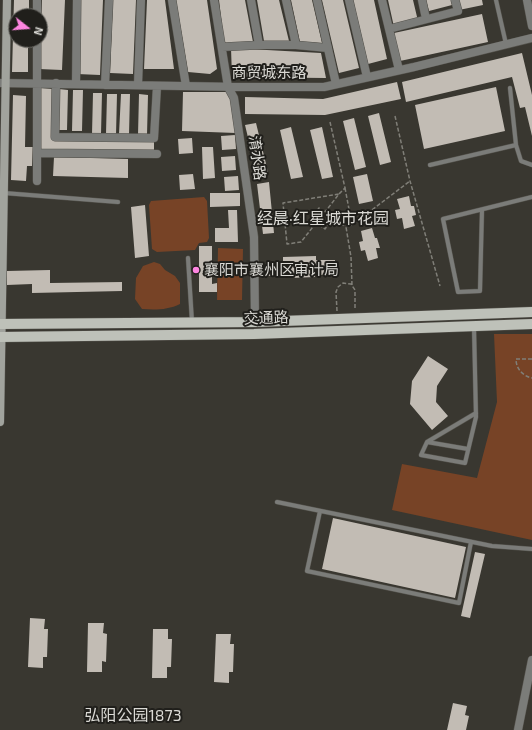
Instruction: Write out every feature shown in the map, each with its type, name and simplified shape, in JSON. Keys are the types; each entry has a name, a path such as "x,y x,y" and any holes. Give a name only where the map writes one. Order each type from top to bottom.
{"main road":[{"path":"0,422 3,83 7,0"},
{"name":"交通路","path":"1,324 256,322 532,312"},
{"name":"交通路","path":"1,337 254,334 532,324"}],"street":[{"path":"76,84 77,0"},
{"path":"105,85 108,0"},
{"path":"138,85 142,0"},
{"path":"172,0 186,86"},
{"name":"淯水路","path":"214,0 228,87 234,98 254,237 256,322"},
{"path":"251,0 259,45"},
{"path":"286,0 296,45"},
{"path":"317,0 336,84"},
{"path":"349,0 367,77"},
{"path":"382,0 399,70"},
{"path":"422,0 426,20"},
{"path":"389,29 458,11 456,0"},
{"path":"527,0 532,26"},
{"name":"商贸城东路","path":"3,83 324,87 532,38"},
{"path":"222,47 296,45 328,48"},
{"path":"37,48 37,181"},
{"path":"56,83 55,137 154,138 157,86"},
{"path":"37,153 157,154"},
{"path":"518,730 532,665"}],"lane":[{"path":"496,0 506,44"},
{"path":"510,88 516,145 521,161 532,165"},
{"path":"430,165 516,145"},
{"path":"3,193 118,202"},
{"path":"482,210 480,291 458,292 443,219 532,198"},
{"path":"188,258 192,322"},
{"path":"474,326 476,413 476,417 465,463 421,455 427,442 476,413"},
{"path":"427,442 468,449"},
{"path":"277,502 492,546 532,549"},
{"path":"320,511 307,571 459,603 472,542"}],"path":[{"path":"395,116 410,181 440,286"},
{"path":"330,122 352,225"},
{"path":"346,227 352,225 410,181"},
{"path":"325,212 345,188"},
{"path":"316,223 301,242 287,244 283,203 339,194"},
{"path":"332,218 324,229 311,219 320,208 346,227 352,285 355,290 355,318"},
{"path":"337,319 336,292 338,287 343,283 352,285"},
{"path":"532,359 516,360 516,364 523,375 532,378"}],"shaded area":[{"path":"204,197 207,201 209,238 207,242 199,243 195,250 157,252 152,249 149,205 151,201"},
{"path":"218,248 243,249 242,300 217,300"},
{"path":"154,262 160,264 165,270 175,276 180,283 180,304 161,309 142,309 135,299 136,278 143,266"},
{"path":"494,334 532,334 532,540 392,510 402,464 477,478 497,402"}],"building":[{"path":"14,0 29,0 29,8 14,8"},
{"path":"42,0 65,0 62,70 39,69 40,48 48,48 48,8 42,8"},
{"path":"80,0 103,0 100,75 77,74"},
{"path":"113,0 136,0 133,74 110,73"},
{"path":"147,0 165,0 174,69 144,69"},
{"path":"176,0 207,0 217,69 210,74 188,72"},
{"path":"219,0 245,0 253,42 224,43"},
{"path":"257,0 279,0 289,41 264,41"},
{"path":"291,0 312,0 322,43 300,42"},
{"path":"322,0 343,0 359,68 339,73"},
{"path":"353,0 374,0 387,59 368,64"},
{"path":"388,0 413,0 418,21 394,27"},
{"path":"426,0 451,0 452,5 429,11"},
{"path":"457,0 482,0 483,5 459,10"},
{"path":"482,14 488,42 400,61 394,33"},
{"path":"13,48 28,48 28,72 12,72"},
{"path":"231,48 321,53 326,78 232,77"},
{"path":"522,53 532,95 532,136 525,107 520,108 512,77 406,102 402,82"},
{"path":"397,82 401,99 325,115 245,114 245,97 323,99"},
{"path":"496,87 505,131 424,149 415,105"},
{"path":"41,88 53,89 52,140 154,141 154,151 40,149"},
{"path":"59,89 68,90 67,130 57,130"},
{"path":"73,90 83,90 82,131 72,131"},
{"path":"183,92 230,92 236,133 182,131"},
{"path":"93,93 102,93 101,134 92,134"},
{"path":"107,94 117,94 116,135 106,134"},
{"path":"121,94 130,94 129,135 119,134"},
{"path":"139,94 148,95 147,135 138,135"},
{"path":"13,95 26,96 25,147 33,147 32,166 27,166 26,181 11,180"},
{"path":"379,113 391,162 380,165 368,116"},
{"path":"354,118 366,167 355,170 343,121"},
{"path":"256,123 268,172 257,175 245,125"},
{"path":"291,127 303,177 291,179 280,130"},
{"path":"322,127 333,177 322,179 310,130"},
{"path":"235,135 236,149 222,150 221,136"},
{"path":"192,138 193,153 179,154 178,139"},
{"path":"202,147 213,147 215,178 203,179"},
{"path":"235,156 236,170 222,171 221,157"},
{"path":"54,157 128,159 128,178 53,176"},
{"path":"193,174 195,189 180,190 179,175"},
{"path":"367,174 373,201 359,204 353,177"},
{"path":"238,176 239,190 225,191 224,177"},
{"path":"269,182 274,233 263,234 257,184"},
{"path":"210,193 240,193 240,206 210,207"},
{"path":"409,196 411,206 414,206 416,215 412,216 415,226 404,229 402,218 397,219 395,210 400,209 397,199"},
{"path":"145,205 149,256 135,258 131,207"},
{"path":"228,210 237,210 238,242 215,242 215,228 229,228"},
{"path":"372,228 380,248 376,248 378,258 368,261 365,250 361,251 359,242 363,241 361,231"},
{"path":"199,246 212,246 212,284 217,283 217,292 199,292"},
{"path":"316,256 316,260 335,260 335,274 321,275 320,270 315,270 315,277 291,278 291,270 285,270 285,275 268,276 268,262 283,262 283,257"},
{"path":"50,270 50,283 122,282 122,291 32,293 32,284 7,285 7,271"},
{"path":"428,356 448,369 437,386 436,402 448,416 432,430 410,404 412,381"},
{"path":"333,518 466,547 455,598 322,569"},
{"path":"475,552 485,554 470,618 461,616"},
{"path":"30,618 45,619 44,629 48,629 47,657 43,657 43,668 28,667"},
{"path":"88,623 104,623 103,633 107,634 106,662 102,661 102,672 87,672"},
{"path":"153,629 168,629 168,639 172,639 171,667 167,667 167,678 152,678"},
{"path":"216,634 231,634 230,644 234,644 233,672 229,672 229,683 214,682"},
{"path":"453,703 467,706 465,715 469,716 466,730 447,730"}],"place":[{"name":"襄阳市襄州区审计局","path":"196,270"}],"district":[{"name":"经晨·红星城市花园","path":"323,219"},
{"name":"弘阳公园1873","path":"133,716"}]}
